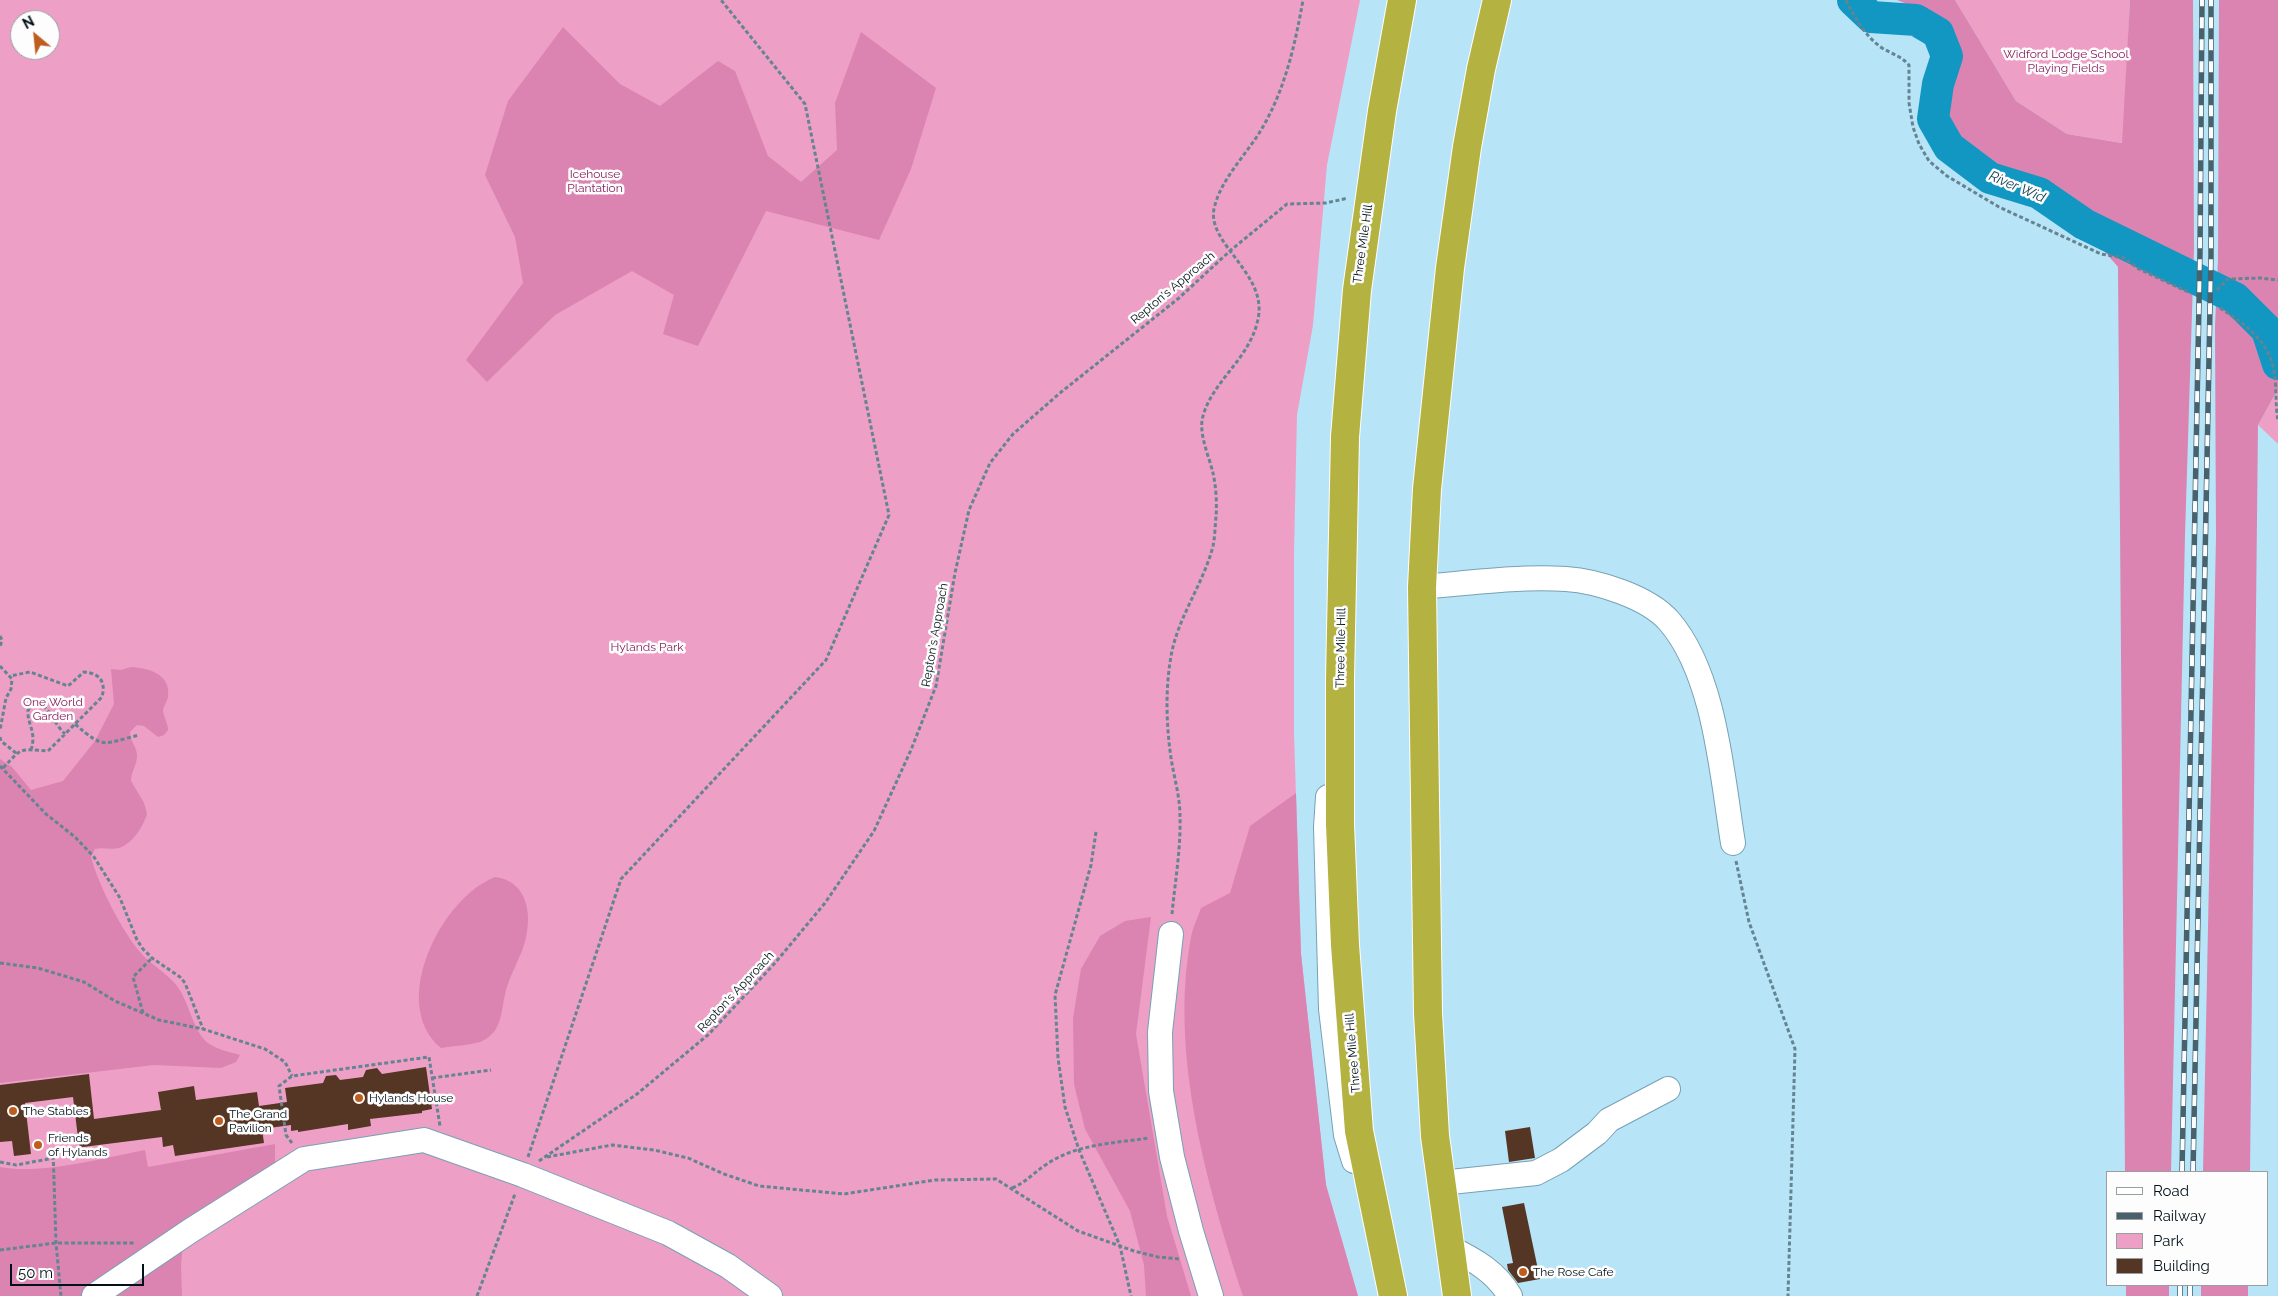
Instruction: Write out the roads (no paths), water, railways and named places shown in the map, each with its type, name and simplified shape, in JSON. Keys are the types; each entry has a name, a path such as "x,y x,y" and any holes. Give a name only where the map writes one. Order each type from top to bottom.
{"highway":[{"name":"Three Mile Hill","path":"1393,1296 1359,1132 1345,945 1340,824 1340,679 1345,437 1357,290 1382,111 1402,0"},
{"path":"1457,1296 1435,1136 1428,1013 1422,586 1427,489 1450,268 1467,147 1481,69 1497,0"}],"lane":[{"path":"1422,586 1532,578 1568,579 1598,584 1652,606 1669,620 1688,647 1701,676 1711,715 1733,843"},
{"path":"1170,934 1160,1032 1161,1090 1169,1138 1200,1261 1211,1296"},
{"path":"1442,1183 1536,1173 1561,1160 1597,1133 1609,1120 1668,1089"},
{"path":"94,1296 304,1160 424,1140 522,1174 668,1234 728,1266 770,1296"},
{"path":"1450,1248 1476,1260 1493,1273 1510,1296"}],"waterway":[{"name":"River Wid","path":"1853,0 1871,17 1916,20 1938,33 1947,56 1938,84 1933,119 1949,147 1990,178 2039,193 2084,224 2235,298 2267,330 2278,364"}],"railway":[{"path":"2182,1171 2200,252 2202,0"},
{"path":"2193,1171 2211,256 2211,0"},
{"path":"2180,1286 2180,1296"},
{"path":"2190,1286 2190,1296"}],"place":[{"name":"Hylands House","path":"359,1098"},
{"name":"The Stables","path":"13,1111"},
{"name":"The Grand Pavilion","path":"219,1121"},
{"name":"Friends of Hylands","path":"38,1145"},
{"name":"The Rose Cafe","path":"1523,1272"}],"park label":[{"name":"Widford Lodge School Playing Fields","path":"2066,61"},
{"name":"Icehouse Plantation","path":"595,181"},
{"name":"Hylands Park","path":"647,647"},
{"name":"One World Garden","path":"53,709"}]}
